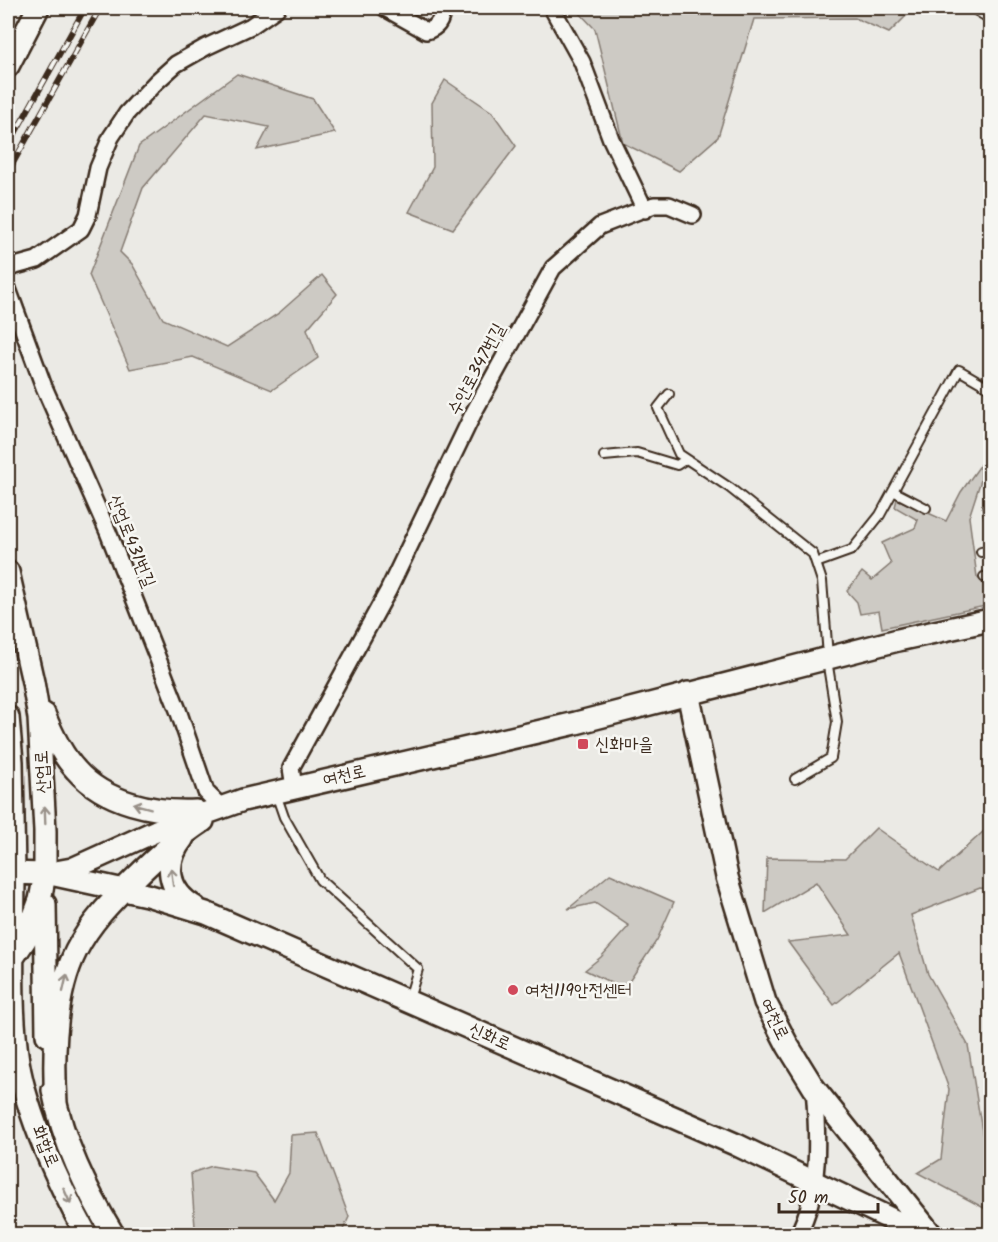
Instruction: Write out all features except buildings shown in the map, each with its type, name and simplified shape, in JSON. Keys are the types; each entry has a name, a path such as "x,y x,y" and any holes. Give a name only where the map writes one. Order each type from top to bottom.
{"main road":[{"path":"8,66 38,8"},
{"name":"산업로","path":"8,572 33,682 42,759 45,874 34,921 11,962"},
{"name":"여천로","path":"11,873 45,874 72,869 156,831 221,807 285,789 576,723 828,658 990,620"},
{"path":"33,682 53,736 76,771 90,784 119,798 152,808 175,812 221,807"},
{"name":"여천로","path":"688,693 727,877 765,1002 814,1088 931,1234"},
{"name":"산업로","path":"8,717 12,762 11,873 8,898"},
{"path":"56,1103 54,1068 56,1034 69,969 76,951 90,928 124,889 169,846 215,813 243,800"},
{"path":"190,830 175,851 171,880 180,896 206,914"},
{"name":"화합로","path":"11,873 11,962 16,1039 23,1079 42,1138 86,1234"},
{"name":"신화로","path":"45,874 124,889 206,914 737,1145 922,1234"},
{"name":"화합로","path":"45,874 44,953 47,1042 56,1103 76,1166 113,1234"},
{"path":"8,1058 23,1079"}],"street":[{"path":"8,268 38,260 81,230 88,215 98,168 111,137 127,113 156,82 176,64 251,26 277,8"},
{"path":"385,8 426,31 434,29 439,23 442,8"},
{"path":"552,8 582,62 611,139 645,210"},
{"name":"수안로347번길","path":"285,789 291,768 388,591 474,412 553,268 600,226 654,205 669,205 693,215"},
{"name":"산업로431번길","path":"8,289 44,387 122,565 178,710 206,792 221,807"},
{"path":"798,1234 805,1220 814,1182 818,1129 814,1088"}],"lane":[{"path":"972,8 990,19"},
{"path":"816,563 852,550 880,515 959,370 990,388"},
{"path":"669,394 658,408 679,454 730,488 813,554 822,581 828,658 837,722 831,758 795,779"},
{"path":"604,456 637,453 677,465 686,459"},
{"path":"893,491 926,508"},
{"path":"981,552 990,549"},
{"path":"285,789 284,817 320,880 418,969 409,1001"}],"shaded area":[{"path":"575,8 910,8 912,10 889,33 855,18 754,19 718,137 679,171 623,143 595,29"},
{"path":"237,74 313,99 335,133 257,150 269,127 206,114 143,188 120,252 132,264 163,319 227,347 279,313 322,275 337,294 307,329 318,358 272,390 193,357 130,369 89,275 139,146"},
{"path":"445,80 492,112 516,146 453,229 409,212 433,167 432,103"},
{"path":"981,464 981,480 969,517 977,577 986,587 990,588 990,605 882,628 879,611 860,614 857,602 847,591 862,572 872,580 891,564 882,543 915,528 918,520 895,507 897,499 946,521 961,492"},
{"path":"876,828 939,872 984,831 990,830 990,889 980,888 911,915 928,974 968,1045 986,1156 984,1208 918,1173 941,1159 949,1089 899,953 834,1005 788,942 851,935 816,882 765,913 767,858 845,859"},
{"path":"610,874 674,902 657,940 624,989 585,970 601,957 629,926 595,903 568,909"},
{"path":"318,1133 349,1217 341,1234 201,1234 195,1227 191,1173 212,1166 254,1173 274,1200 289,1173 291,1135"}],"railway":[{"path":"8,146 85,8"},
{"path":"8,172 100,8"}],"place":[{"name":"신화마을","path":"583,744"},
{"name":"여천119안전센터","path":"513,990"}]}
